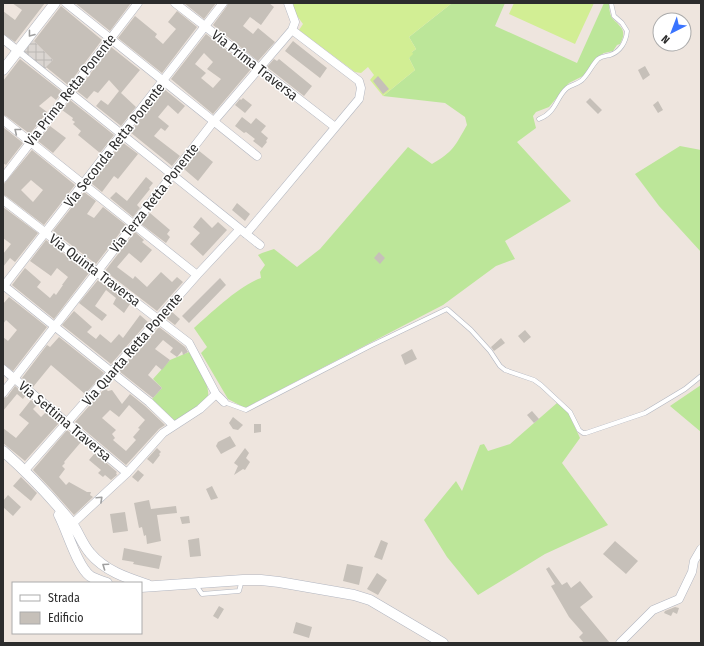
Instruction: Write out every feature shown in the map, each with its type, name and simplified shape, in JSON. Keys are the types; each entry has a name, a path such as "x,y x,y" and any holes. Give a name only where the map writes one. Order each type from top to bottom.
{"street":[{"path":"3,70 55,3"},
{"path":"66,3 257,156"},
{"name":"Via Prima Retta Ponente","path":"3,178 138,3"},
{"name":"Via Prima Traversa","path":"175,3 335,127"},
{"name":"Via Seconda Retta Ponente","path":"3,286 164,81 223,3"},
{"path":"281,3 288,6 295,22 292,30"},
{"name":"Via Terza Retta Ponente","path":"3,393 214,121 292,30"},
{"name":"Via Quarta Retta Ponente","path":"25,470 197,275 243,231 359,99 361,88 359,81 292,30"},
{"path":"3,39 260,245"},
{"path":"3,120 197,275"},
{"name":"Via Quinta Traversa","path":"3,200 189,343 216,394 224,402"},
{"path":"3,286 149,402 174,425"},
{"name":"Via Settima Traversa","path":"3,369 128,473"},
{"path":"72,524 128,473 163,433 200,409 216,394"},
{"path":"3,451 25,470 52,500 72,524 90,554 113,572 138,582"},
{"path":"52,500 84,570 89,575 104,582"},
{"path":"620,643 648,614 679,599 692,572 694,561 701,549"},
{"path":"142,587 243,580 279,582 354,595 370,600 443,643"},
{"path":"142,583 154,587"}],"lane":[{"path":"539,119 545,117 551,111 568,87 584,78 599,58 613,53 621,47 625,41 627,32 622,23 614,16 611,3"},
{"path":"224,402 246,410 447,308 471,330 490,351 500,366 505,370 534,380 566,408 570,412 582,433 586,433 645,413 685,389 701,376"}],"green space":[{"path":"293,3 452,3 409,37 416,49 412,52 413,54 409,58 415,70 383,96 370,80 374,75 368,67 361,73 355,72 299,30 303,24 295,13"},
{"path":"452,3 505,3 495,26 577,63 604,3 609,3 612,18 619,25 623,33 620,44 617,45 613,51 599,56 585,75 569,83 549,107 536,112 533,116 536,128 517,142 571,201 505,241 515,259 496,266 443,305 245,408 228,399 201,353 207,347 194,328 235,293 261,278 260,272 265,265 258,255 274,249 297,267 320,249 408,147 432,164 445,156 453,148 467,125 465,117 445,103 383,96 415,70 409,58 412,52 416,49 409,37"},
{"path":"514,3 594,3 575,44 509,14"},
{"path":"680,146 701,150 701,252 659,206 635,174"},
{"path":"189,352 206,382 208,388 207,399 179,420 175,421 152,399 162,388 153,379 170,360"},
{"path":"701,385 701,432 670,406"},
{"path":"557,403 568,412 580,438 562,463 608,525 545,554 478,595 447,557 424,520 456,481 462,491 480,445 484,444 488,451 510,444"}],"shaded area":[{"path":"32,39 53,60 41,74 16,53"}],"building":[{"path":"12,3 45,3 15,42 3,34 3,11 15,20 22,10"},
{"path":"75,3 131,3 110,31"},
{"path":"184,3 216,3 204,19"},
{"path":"228,3 269,3 274,7 261,25 250,17 243,26 253,34 258,28 275,42 258,61 213,25"},
{"path":"61,6 102,40 68,85 46,67 53,60 34,41"},
{"path":"177,11 197,27 162,73 118,38 135,16 157,34 155,37 163,44 176,29 168,22"},
{"path":"206,34 251,69 213,114 171,79","holes":["204,53 213,62 207,69 221,79 213,88 201,78 206,73 195,64"]},
{"path":"293,41 327,68 320,78 285,51"},
{"path":"111,47 140,70 121,93 136,107 121,126 96,106 101,100 108,105 119,91 109,80 98,93 94,91 87,99 77,91"},
{"path":"20,59 62,92 56,100 51,96 39,106 47,112 30,134 3,115 3,81"},
{"path":"274,59 277,61 279,59 312,86 304,96 267,67"},
{"path":"645,66 650,75 643,80 638,70"},
{"path":"378,76 389,89 383,94 373,81"},
{"path":"164,89 185,106 178,114 168,105 158,117 169,126 165,131 161,128 154,136 180,156 172,166 130,132"},
{"path":"243,98 252,105 245,113 235,105 240,99 241,100"},
{"path":"590,98 602,110 598,114 586,102"},
{"path":"70,100 114,135 100,153 78,135 81,131 73,124 75,122 72,120 73,118 62,110"},
{"path":"658,101 663,110 658,113 653,105"},
{"path":"242,117 251,124 256,118 266,126 261,132 268,138 266,141 267,142 262,148 253,141 255,139 235,126"},
{"path":"50,126 66,138 53,153 38,141"},
{"path":"3,127 23,143 6,165 3,163"},
{"path":"122,142 138,154 118,179 114,176 102,192 91,183"},
{"path":"32,150 75,185 44,225 3,195 3,185","holes":["31,180 43,190 33,202 21,190"]},
{"path":"198,150 213,162 198,181 184,169"},
{"path":"146,177 153,183 137,205 140,208 133,217 110,198 116,192 127,201"},
{"path":"84,192 96,201 87,214 94,218 103,207 126,225 96,264 53,231"},
{"path":"237,203 250,214 245,221 232,210"},
{"path":"3,207 38,233 15,262 10,258 3,267 3,254 11,244 3,238"},
{"path":"150,213 170,230 167,234 170,237 166,243 141,224"},
{"path":"201,217 212,228 218,222 227,230 203,256 190,244 200,233 193,227"},
{"path":"135,232 144,240 142,242 152,250 141,263 129,253 117,267 133,279 135,276 147,287 161,272 172,282 177,277 183,282 157,311 105,271"},
{"path":"46,240 89,273 54,319 12,285 25,268 41,282 37,287 50,298 54,293 56,295 68,277 57,268 51,276 30,261"},
{"path":"379,252 385,258 380,264 374,258"},
{"path":"220,278 226,285 189,323 182,316"},
{"path":"98,280 130,304 124,313 113,304 116,298 106,290 95,306 107,315 102,321 79,303"},
{"path":"9,297 47,327 13,371 3,364 3,337 8,341 17,330 6,320 3,324 3,304"},
{"path":"74,311 92,327 87,332 96,339 100,334 111,343 119,334 123,338 140,315 148,322 111,364 62,325"},
{"path":"172,312 180,319 175,325 166,318"},
{"path":"159,327 185,347 188,352 183,355 182,351 177,357 170,352 173,348 163,340 155,349 170,360 162,370 156,365 148,375 162,388 153,398 119,371 138,350 139,351"},
{"path":"525,330 531,337 524,343 518,336"},
{"path":"59,337 104,373 85,394 51,365 33,387 22,378 47,345 50,347"},
{"path":"501,338 505,343 494,351 491,347"},
{"path":"412,349 417,359 405,365 401,355"},
{"path":"15,386 26,395 23,399 17,394 3,411 3,398 7,397"},
{"path":"105,388 108,391 112,390 122,404 130,394 165,425 159,429 126,465 75,422","holes":["129,405 145,420 133,437 136,440 126,451 113,440 115,438 112,434 116,430 102,418 110,410 119,417"]},
{"path":"31,400 37,405 33,409 41,417 46,412 59,423 25,461 3,443 3,428 16,438 29,423 19,415"},
{"path":"532,411 539,419 534,423 527,415"},
{"path":"233,417 243,425 238,430 233,429 229,423"},
{"path":"254,424 261,424 261,432 254,433"},
{"path":"67,430 81,442 64,462 65,463 62,466 65,469 59,477 66,485 69,482 87,492 91,492 90,495 93,497 74,515 33,470"},
{"path":"230,436 236,446 221,454 216,446 218,442"},
{"path":"157,448 161,452 153,464 147,459"},
{"path":"245,448 249,453 246,458 250,462 245,470 243,469 234,475 238,466 234,463"},
{"path":"95,453 117,472 117,475 111,480 105,475 103,477 98,473 101,470 89,460"},
{"path":"138,470 144,475 138,482 132,477"},
{"path":"21,477 37,493 31,501 13,486"},
{"path":"212,486 218,498 211,500 206,489"},
{"path":"8,495 21,507 13,516 3,507 3,501"},
{"path":"149,500 151,509 176,506 177,513 157,515 161,541 147,544 146,535 144,536 142,527 139,528 134,503"},
{"path":"125,512 128,531 113,533 110,514"},
{"path":"189,516 190,523 182,524 180,517"},
{"path":"199,538 201,556 190,557 188,540"},
{"path":"381,540 388,543 382,560 374,557"},
{"path":"615,541 638,561 626,574 603,554"},
{"path":"124,548 162,556 159,569 133,564 134,562 122,560"},
{"path":"347,564 363,567 359,585 343,581"},
{"path":"549,567 562,585 567,582 571,588 580,581 593,597 580,607 610,643 584,643 579,637 583,633 569,617 551,586 555,584 546,569"},
{"path":"377,573 387,580 378,595 367,589"},
{"path":"219,606 224,609 218,619 213,616"},
{"path":"675,607 679,608 677,614 673,612 671,616 664,613 665,611"},
{"path":"296,622 312,627 309,638 293,633"}]}
